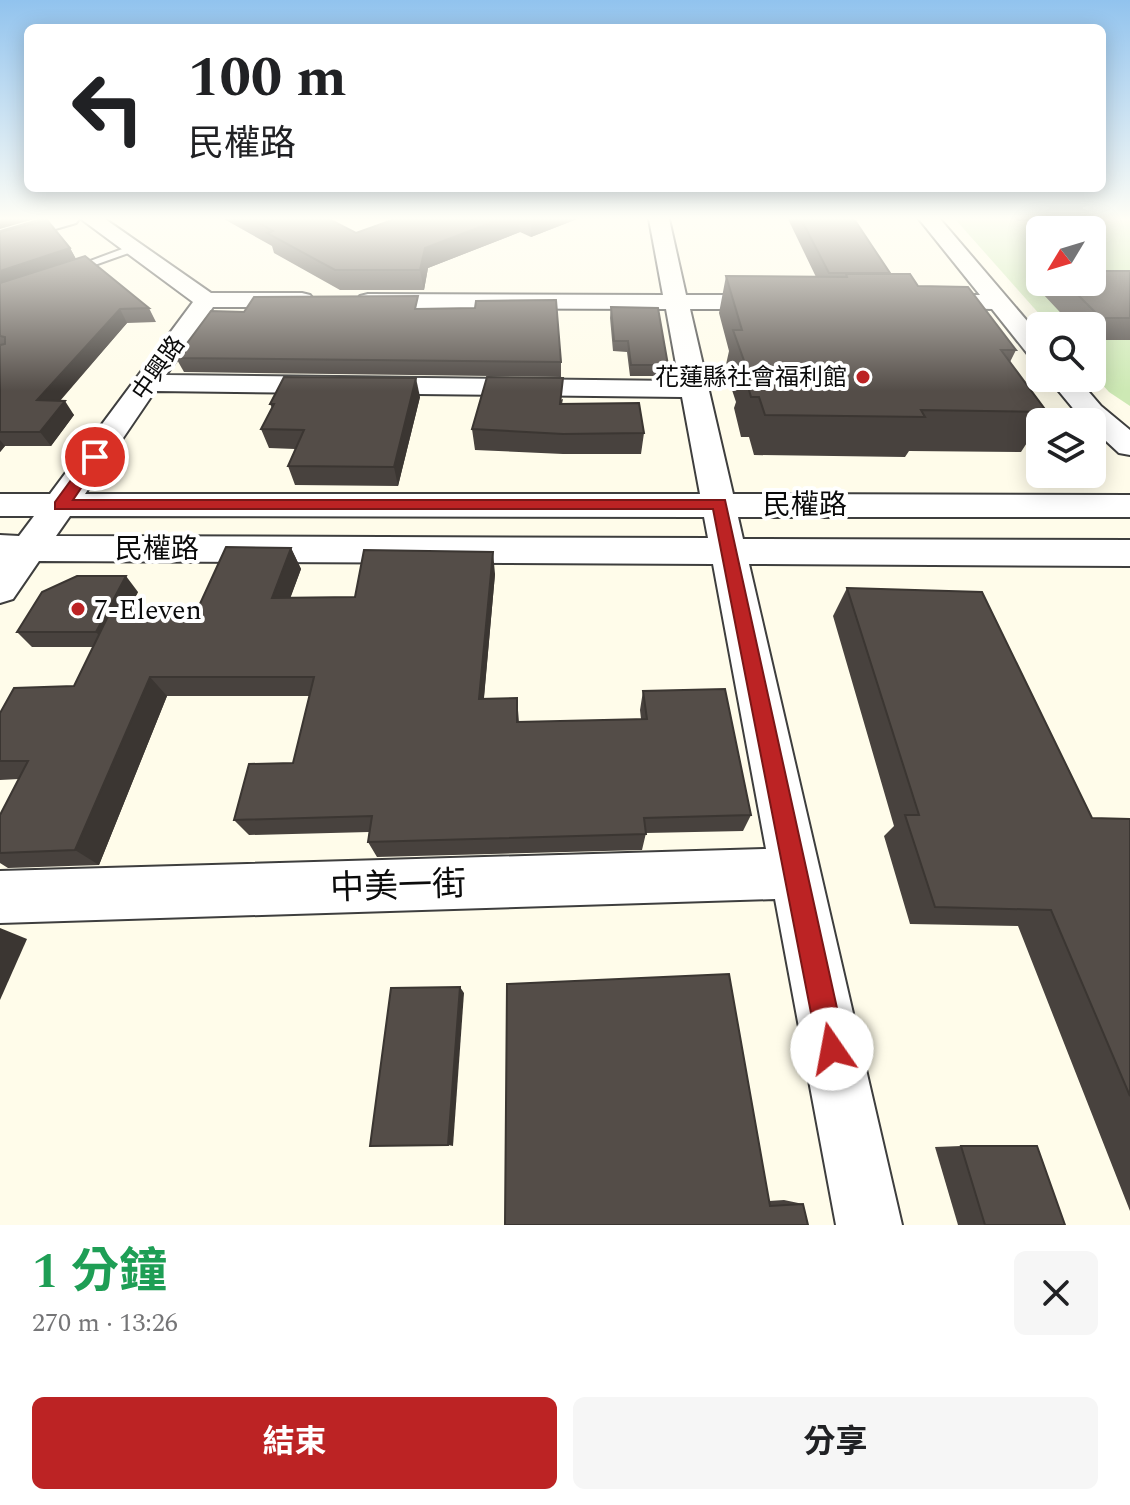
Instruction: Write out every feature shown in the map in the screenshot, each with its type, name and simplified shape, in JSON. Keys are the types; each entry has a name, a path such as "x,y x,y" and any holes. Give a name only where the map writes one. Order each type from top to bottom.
{"street":[{"path":"173,276 206,300 798,302"},
{"path":"671,276 869,1225"},
{"path":"976,276 1026,336"},
{"name":"中興路","path":"0,589 15,548 61,506 206,300"},
{"path":"905,302 997,302"},
{"path":"147,383 695,389"},
{"path":"1074,392 1091,412 1130,446"},
{"name":"民權路","path":"0,505 1130,506"},
{"name":"民權路","path":"15,548 1130,553"},
{"name":"中美一街","path":"0,897 795,873"}],"green space":[{"path":"1006,276 1026,276 1026,296 1106,296 1106,276 1130,276 1130,406 1106,389 1106,312 1038,312"}],"building":[{"path":"22,276 110,276 149,308 120,309 37,400 65,401 40,432 0,432 0,345 5,344 5,337 0,336 0,283"},
{"path":"726,276 911,276 918,286 968,287 1016,350 1001,350 1026,384 1026,392 1032,392 1044,408 1026,408 1026,412 921,410 925,417 765,415 759,397 751,397 743,369 747,369 733,330 742,330"},
{"path":"1106,276 1130,276 1130,318 1106,318 1106,312 1095,312 1079,296 1106,296"},
{"path":"418,296 415,309 475,308 476,301 556,300 561,362 176,358 211,311 244,312 254,297"},
{"path":"611,307 658,308 668,365 631,365 628,341 614,341"},
{"path":"284,377 416,378 394,467 288,466 304,430 261,429"},
{"path":"487,377 563,378 560,404 639,403 644,433 563,434 472,429"},
{"path":"226,547 291,548 272,598 355,597 364,550 493,552 479,699 517,698 517,722 647,719 643,691 725,689 751,815 644,818 646,834 368,842 372,816 234,820 249,764 293,763 314,677 150,677 75,850 0,853 0,815 28,761 0,761 0,713 14,688 74,686 112,608 199,606"},
{"path":"77,576 126,576 96,632 17,632 42,592"},
{"path":"847,588 982,592 1092,818 1130,819 1130,1096 1051,910 935,907 905,815 919,815"},
{"path":"729,974 770,1206 803,1204 808,1225 505,1225 507,984"},
{"path":"460,987 448,1145 370,1146 391,988"},
{"path":"961,1146 1037,1146 1065,1225 985,1225"}],"place":[{"name":"花蓮縣社會福利館","path":"863,377"},
{"name":"7-Eleven","path":"78,609"}],"route":[{"path":"95,457 61,506 720,504 832,1049"}]}
